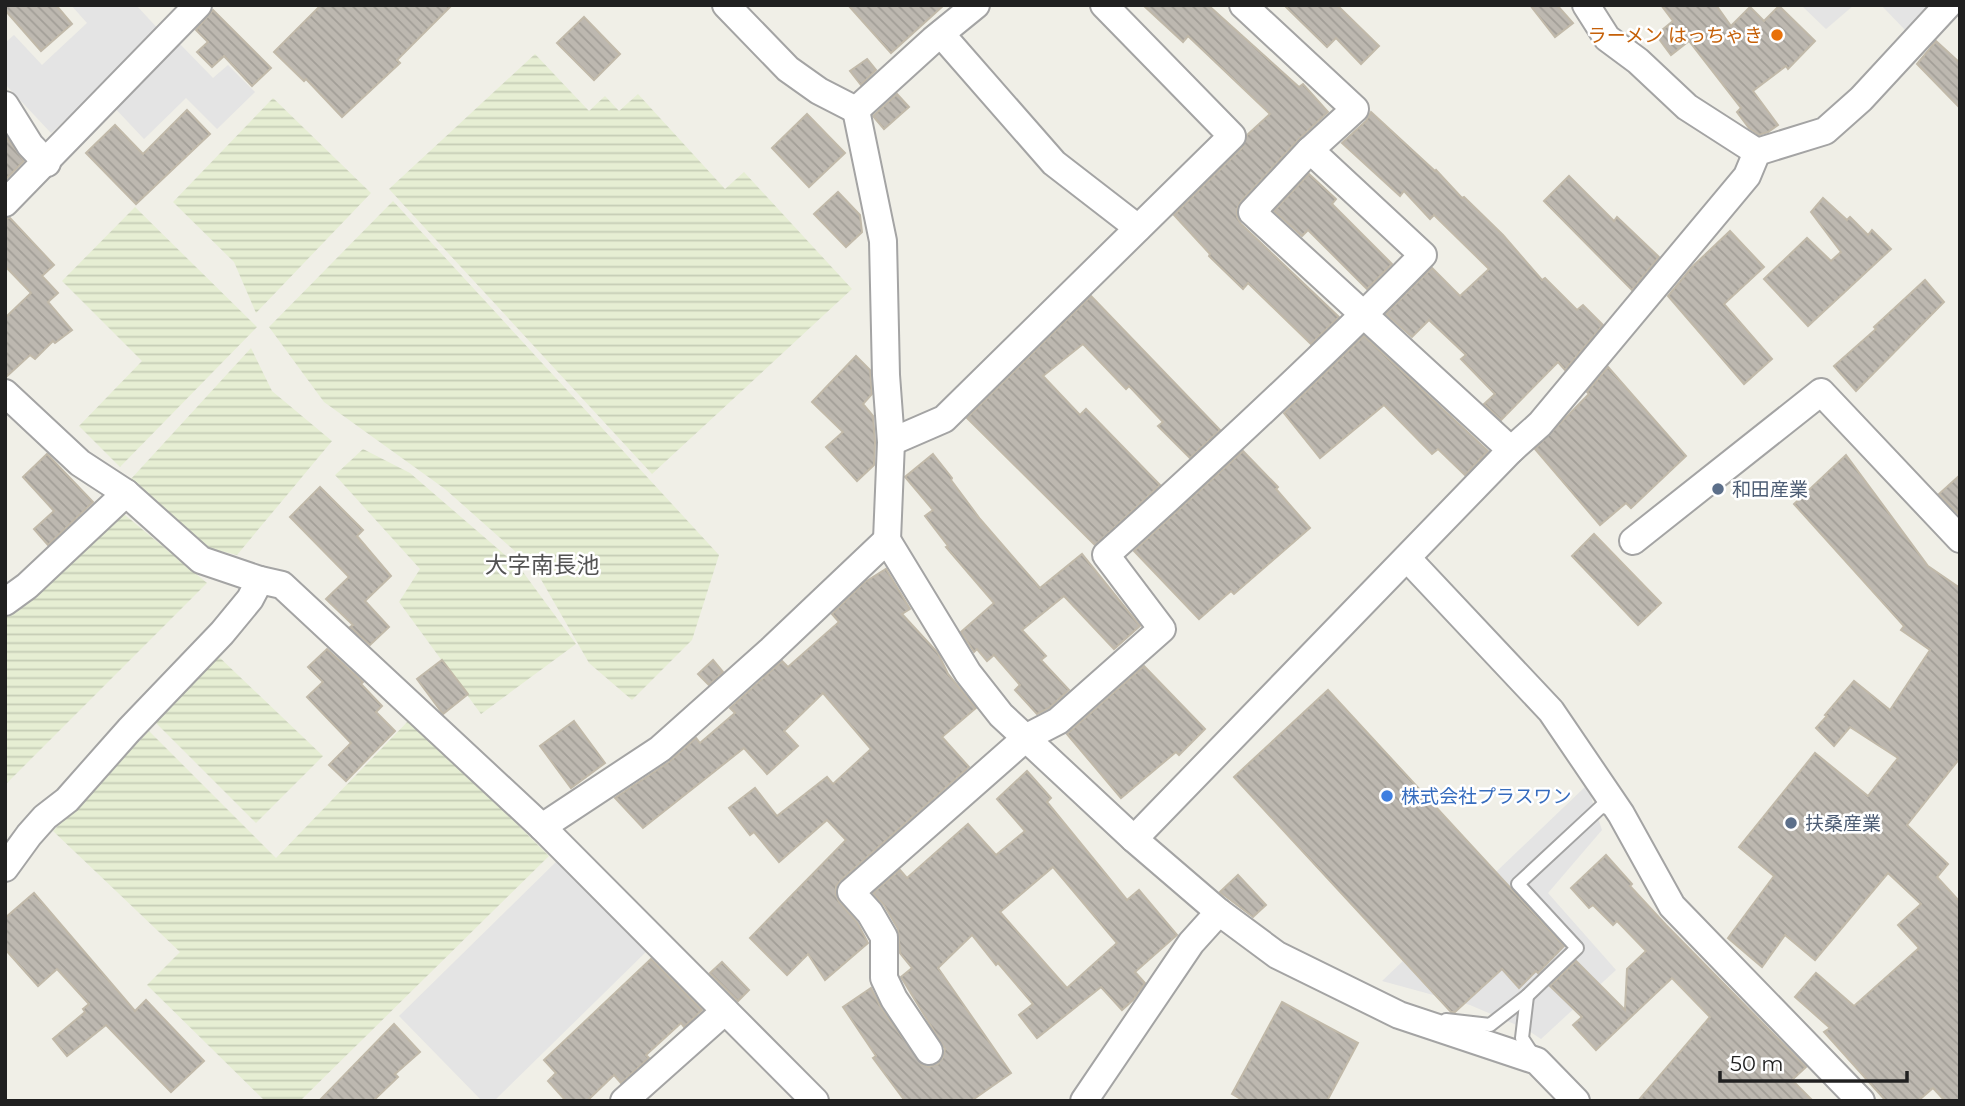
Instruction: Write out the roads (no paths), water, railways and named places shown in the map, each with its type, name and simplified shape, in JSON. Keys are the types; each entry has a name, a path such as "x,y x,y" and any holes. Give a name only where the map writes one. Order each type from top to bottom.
{"street":[{"path":"5,203 47,163 198,5"},
{"path":"726,5 788,69 819,91 856,110"},
{"path":"856,110 976,5"},
{"path":"891,442 944,419 1232,136 1104,5"},
{"path":"1243,5 1355,109 1310,150 1252,212 1511,450"},
{"path":"1586,5 1607,38 1638,61 1687,107 1758,152"},
{"path":"1134,839 1511,450 1540,424 1747,176 1758,152 1825,131 1861,99 1948,5"},
{"path":"941,34 1054,163 1138,228"},
{"path":"5,105 30,145 47,163"},
{"path":"856,110 883,241 886,375 891,442 887,540 968,673 1001,715 1134,839 1219,912 1277,955 1399,1015 1537,1061 1576,1101"},
{"path":"929,1051 894,999 884,978 884,937 870,914 851,892 1027,737 1058,721 1162,629 1106,555 1232,442 1423,255 1310,150"},
{"path":"1633,541 1821,392 1960,539"},
{"path":"5,393 80,463 126,493 201,560 282,585 542,827 815,1101"},
{"path":"5,602 27,586 126,493"},
{"path":"542,827 660,749 771,650 887,540"},
{"path":"1407,558 1551,711 1621,814 1672,906 1860,1101"},
{"path":"5,868 45,817 67,800 129,730 222,633 250,599 260,580"},
{"path":"1084,1101 1191,943 1219,912"},
{"path":"624,1101 725,1011"}],"lane":[{"path":"1399,1015 1490,1025 1527,996 1577,948 1518,884 1602,806 1621,814"},
{"path":"1527,996 1522,1038 1537,1061"}],"place":[{"name":"ラーメン はっちゃき","path":"1777,35"},
{"name":"和田産業","path":"1718,489"},
{"name":"株式会社プラスワン","path":"1387,796"},
{"name":"扶桑産業","path":"1791,823"}],"district":[{"name":"大字南長池","path":"542,565"}]}
